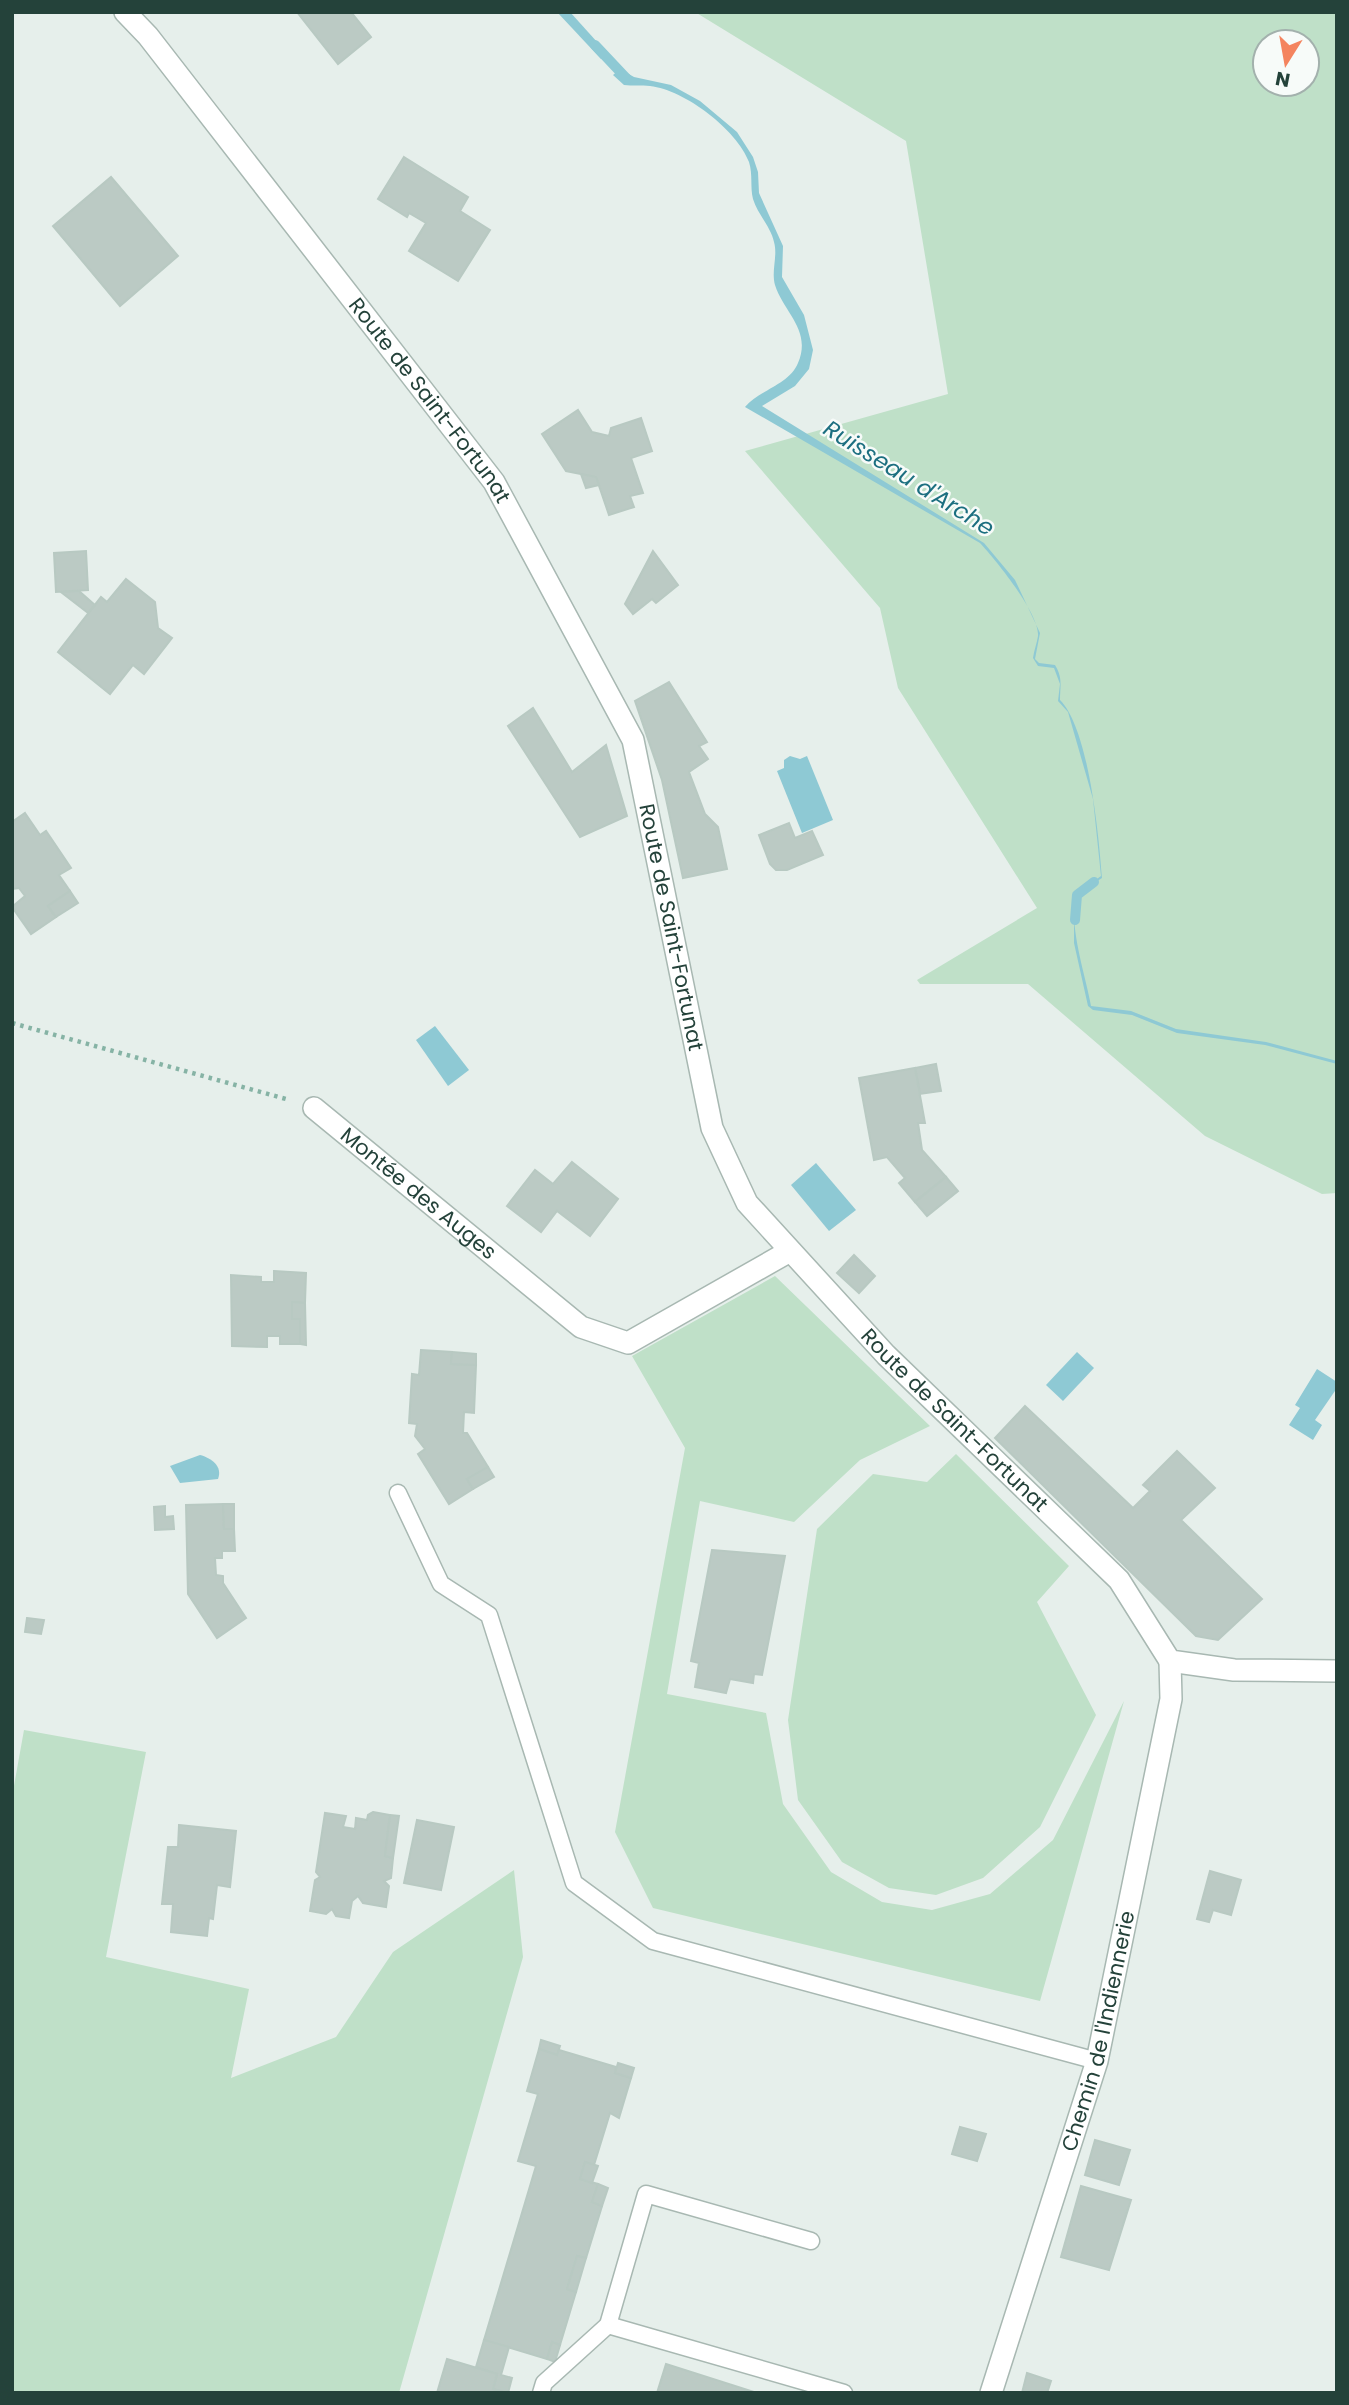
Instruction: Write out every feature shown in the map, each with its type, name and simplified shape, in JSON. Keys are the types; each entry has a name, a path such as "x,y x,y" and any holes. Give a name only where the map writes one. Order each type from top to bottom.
{"street":[{"name":"Route de Saint-Fortunat","path":"125,12 148,36 494,482 633,740 712,1128 747,1203 886,1355 1119,1580 1170,1661"},
{"name":"Montée des Auges","path":"314,1108 581,1327 628,1343 790,1251"},
{"path":"1170,1661 1234,1670 1337,1671"},
{"name":"Chemin de l'Indiennerie","path":"991,2393 1097,2061 1171,1699 1170,1661"}],"lane":[{"path":"398,1493 441,1584 489,1615 574,1883 653,1941 1097,2061"},
{"path":"541,2393 544,2383 608,2325 646,2194 811,2241"},
{"path":"608,2325 844,2393"}],"path":[{"path":"12,1023 177,1067 314,1108"}],"green space":[{"path":"695,12 1337,12 1337,1193 1322,1194 1205,1136 1028,984 920,984 917,980 1037,908 898,688 880,608 745,451 948,394 906,141"},
{"path":"775,1276 930,1426 860,1460 794,1522 700,1501 667,1694 766,1713 783,1804 831,1872 882,1902 932,1910 990,1894 1053,1840 1124,1701 1040,2001 653,1908 615,1832 685,1448 632,1356"},
{"path":"956,1454 1069,1566 1037,1602 1096,1715 1040,1827 983,1878 936,1895 889,1888 842,1862 798,1800 788,1720 817,1529 873,1474 927,1482"},
{"path":"24,1730 146,1752 106,1957 249,1989 231,2078 336,2037 393,1952 514,1870 523,1957 399,2393 12,2393 12,1797"}],"water":[{"path":"557,12 570,12 607,53 601,59"},
{"path":"620,69 634,77 671,85 700,101 737,132 753,157 758,172 759,193 783,246 782,277 804,315 813,350 809,369 795,386 762,406 984,543 1015,580 1028,607 980,543 745,407 794,371 802,341 775,285 774,242 753,199 749,162 743,150 722,125 694,103 664,89 624,85 613,75"},
{"path":"1036,624 1040,633 1035,659 1039,663 1055,665 1060,684 1054,668 1038,666 1033,658 1038,636"},
{"path":"1060,684 1060,700 1070,714 1078,734 1091,784 1095,811 1102,878 1079,893 1101,876 1093,799 1068,712 1058,701"},
{"path":"790,756 800,759 807,756 833,820 802,833 777,771 784,768 784,760"},
{"path":"1074,920 1091,1006 1131,1011 1176,1029 1266,1042 1337,1061 1337,1064 1265,1045 1177,1033 1132,1015 1093,1010 1088,1006 1074,943"},
{"path":"435,1026 469,1070 448,1086 416,1040"},
{"path":"816,1163 856,1210 829,1231 791,1185"},
{"path":"1077,1352 1094,1368 1063,1401 1046,1385"},
{"path":"1317,1369 1337,1382 1337,1388 1315,1420 1322,1425 1313,1440 1289,1425 1300,1408 1295,1405"},
{"path":"200,1455 215,1463 219,1470 218,1479 180,1483 170,1466"}],"building":[{"path":"297,12 351,12 371,37 338,64"},
{"path":"404,157 468,197 460,211 490,230 458,281 409,251 426,223 409,213 407,217 378,199"},
{"path":"111,177 178,256 120,306 53,226"},
{"path":"578,410 592,432 609,436 611,428 641,418 652,451 631,458 643,493 630,496 634,507 609,515 596,477 566,471 542,434"},
{"path":"581,474 596,477 599,485 586,488"},
{"path":"86,551 88,590 56,592 54,553"},
{"path":"653,551 678,585 656,603 652,599 633,614 625,604"},
{"path":"126,579 155,602 158,628 172,638 144,674 133,665 110,694 58,652 101,597 107,602"},
{"path":"79,591 95,605 88,613 61,592"},
{"path":"669,682 707,742 699,746 708,759 689,772 705,814 718,827 727,869 683,878 662,780 635,701"},
{"path":"533,708 572,772 606,745 627,816 580,837 508,726"},
{"path":"25,813 40,835 46,831 71,868 59,875 70,891 48,906 56,917 31,934 12,907 25,896 19,888 12,889 12,822"},
{"path":"789,823 795,838 812,831 823,855 787,870 776,870 770,864 759,835"},
{"path":"70,891 78,903 56,917 48,906"},
{"path":"936,1064 941,1091 920,1094 915,1068"},
{"path":"915,1068 925,1123 918,1123 922,1150 946,1177 915,1202 899,1183 905,1178 887,1157 874,1160 859,1078"},
{"path":"572,1162 618,1199 590,1236 557,1211 541,1232 507,1206 535,1170 553,1184"},
{"path":"946,1177 958,1191 927,1216 915,1202"},
{"path":"854,1255 875,1276 859,1293 837,1273"},
{"path":"274,1271 306,1273 305,1303 292,1302 292,1319 300,1319 300,1344 280,1344 280,1336 267,1336 267,1347 232,1346 231,1275 261,1277 261,1282 274,1282"},
{"path":"292,1302 305,1303 306,1345 300,1344 300,1319 292,1319"},
{"path":"421,1350 452,1352 451,1364 476,1365 474,1413 464,1412 463,1433 467,1433 488,1467 467,1479 473,1489 449,1504 418,1454 425,1449 415,1436 417,1424 409,1423 412,1374 419,1375"},
{"path":"452,1352 476,1354 476,1365 451,1364"},
{"path":"1025,1406 1133,1508 1150,1491 1143,1485 1177,1451 1215,1488 1181,1520 1262,1599 1218,1640 1196,1636 995,1438"},
{"path":"488,1467 494,1477 473,1489 467,1479"},
{"path":"223,1504 224,1529 234,1529 235,1551 222,1551 222,1558 215,1558 216,1575 223,1576 223,1583 246,1618 217,1638 188,1594 186,1505"},
{"path":"223,1504 234,1504 234,1529 224,1529"},
{"path":"165,1506 165,1517 173,1516 174,1529 155,1530 154,1507"},
{"path":"712,1550 785,1556 762,1675 754,1674 753,1683 730,1679 726,1693 695,1687 699,1663 691,1661"},
{"path":"27,1618 44,1620 41,1634 25,1632"},
{"path":"373,1812 390,1815 385,1856 393,1858 391,1878 384,1881 389,1886 386,1907 363,1903 358,1896 352,1901 349,1918 336,1916 332,1909 326,1914 310,1911 315,1880 320,1877 316,1872 325,1813 346,1816 343,1827 355,1829 356,1818 367,1820 368,1815"},
{"path":"390,1815 399,1816 393,1858 385,1856"},
{"path":"417,1820 454,1827 441,1890 404,1883"},
{"path":"179,1825 236,1831 230,1887 217,1885 213,1919 209,1918 207,1936 171,1932 173,1904 162,1904 168,1847 178,1847"},
{"path":"1210,1871 1241,1880 1231,1915 1213,1910 1209,1922 1197,1919"},
{"path":"541,2040 560,2046 557,2055 539,2049"},
{"path":"539,2049 557,2055 559,2050 616,2067 615,2073 631,2078 619,2118 610,2113 594,2165 585,2162 580,2179 598,2184 592,2202 602,2206 586,2258 577,2256 567,2289 576,2292 560,2345 552,2342 547,2359 484,2340 536,2166 518,2161 538,2094 527,2091"},
{"path":"618,2063 634,2068 631,2078 615,2073"},
{"path":"960,2127 986,2134 977,2161 952,2154"},
{"path":"1095,2140 1130,2150 1119,2185 1085,2175"},
{"path":"585,2162 598,2166 592,2183 580,2179"},
{"path":"598,2184 608,2188 602,2206 592,2202"},
{"path":"1081,2186 1131,2200 1109,2270 1061,2257"},
{"path":"577,2256 586,2258 576,2292 567,2289"},
{"path":"484,2340 509,2347 501,2375 512,2378 508,2393 493,2389 497,2374 476,2367"},
{"path":"552,2342 560,2345 555,2362 547,2359"},
{"path":"447,2359 497,2374 493,2389 506,2393 437,2393"},
{"path":"666,2364 757,2393 657,2393"},
{"path":"1027,2373 1051,2381 1047,2393 1022,2393"}],"waterway":[{"name":"Ruisseau d'Arche","path":"595,45 627,79"},
{"name":"Ruisseau d'Arche","path":"1075,920 1077,895 1094,882"}]}
